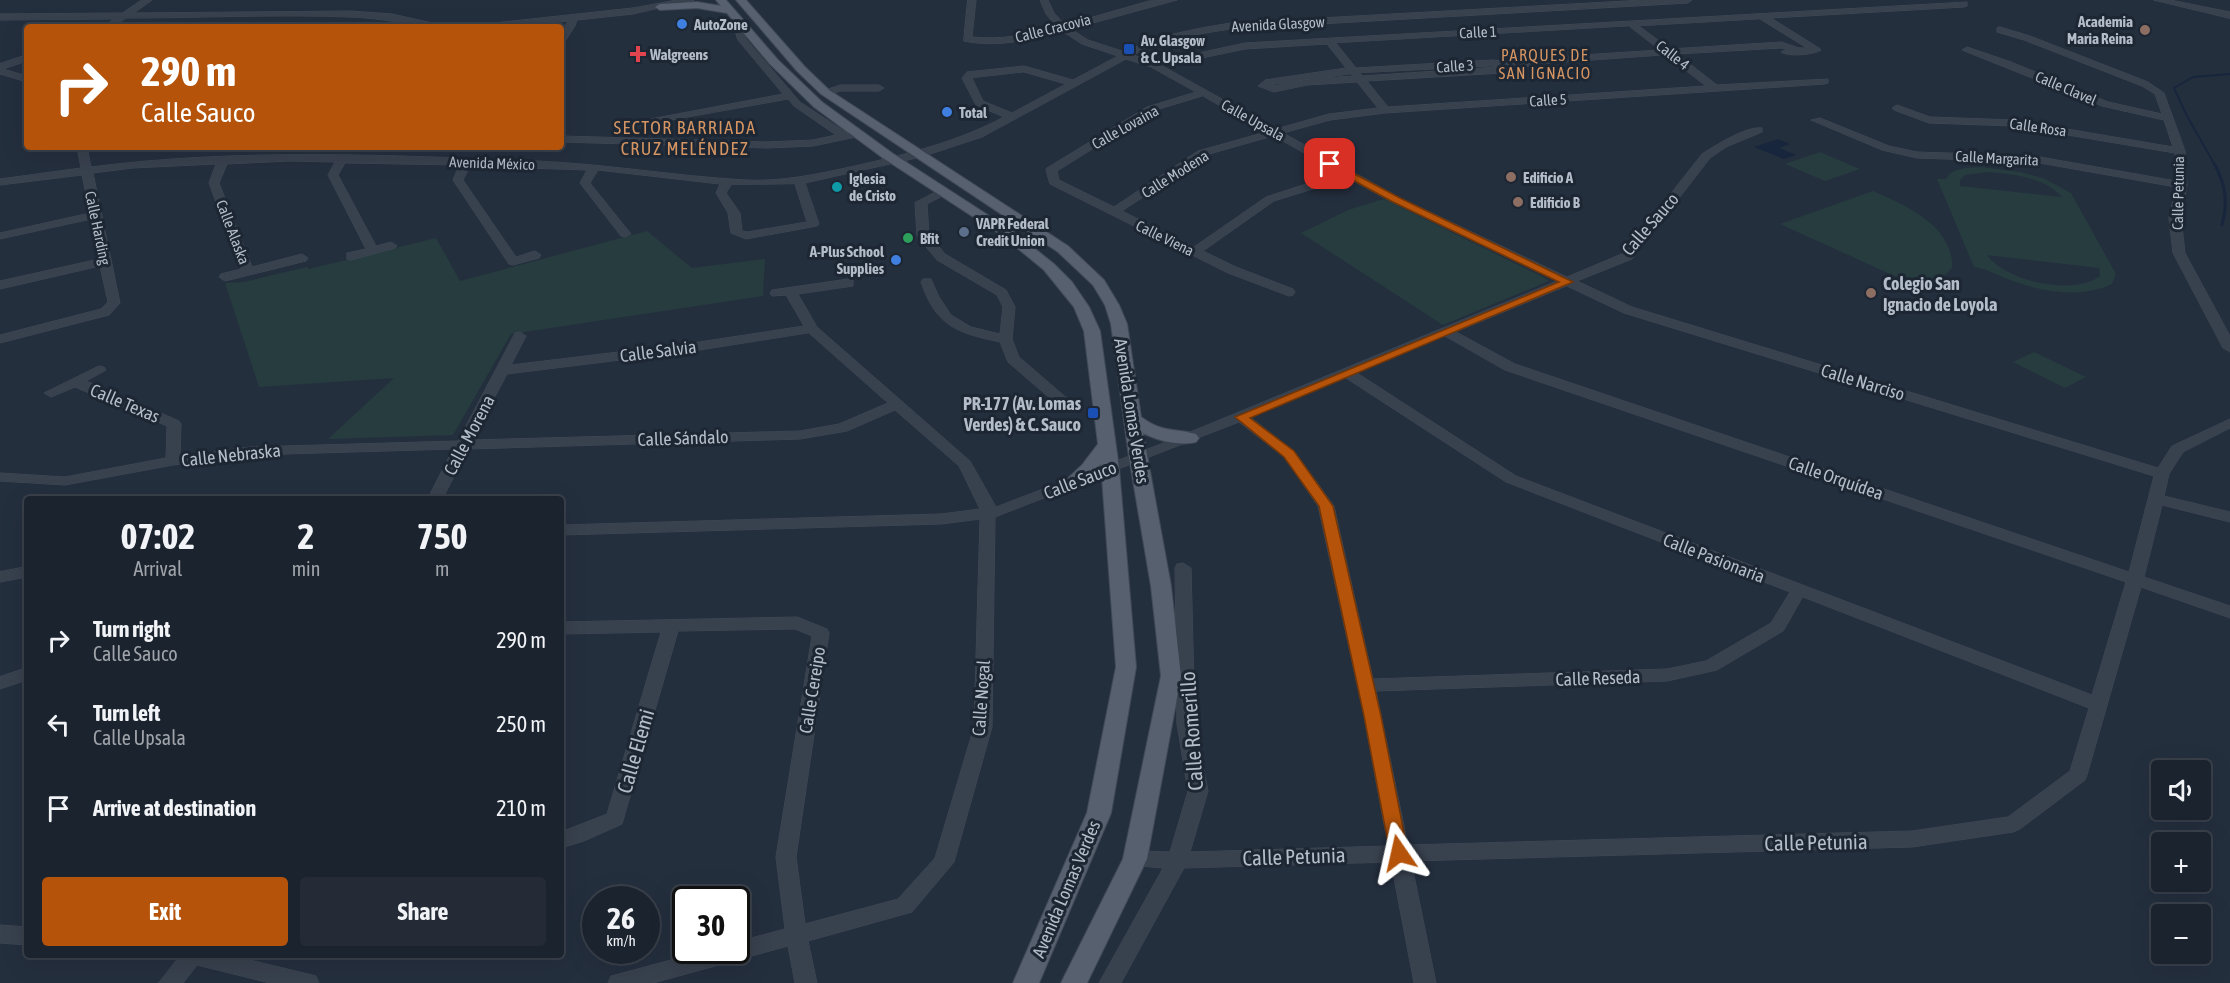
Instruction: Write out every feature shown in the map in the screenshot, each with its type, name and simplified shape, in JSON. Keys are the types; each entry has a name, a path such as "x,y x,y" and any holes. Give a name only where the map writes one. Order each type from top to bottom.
{"main road":[{"name":"Avenida Lomas Verdes","path":"721,0 795,86 857,134 1031,250 1057,273 1086,311 1092,330 1110,468 1126,667 1099,813 1026,983"},
{"name":"Avenida Lomas Verdes","path":"741,0 801,69 825,92 917,155 1063,249 1099,283 1112,305 1119,324 1138,457 1161,586 1171,676 1135,859 1074,983"},
{"path":"660,7 697,5 730,11"},
{"path":"1133,419 1159,435 1190,438"},
{"path":"1071,484 1088,469 1107,444"}],"street":[{"path":"112,24 148,0"},
{"path":"512,24 660,7 690,0"},
{"name":"Calle Cracovia","path":"972,0 967,39 978,42 1007,39 1062,27 1135,6 1173,0"},
{"name":"Calle Upsala","path":"1044,0 1050,14 1062,27 1085,42 1154,65 1396,200 1568,282"},
{"path":"1124,0 1135,6"},
{"name":"Avenida Glasgow","path":"896,160 978,135 1124,56 1175,35 1212,28 1445,10 1688,0"},
{"path":"2158,0 2180,2 2230,15"},
{"name":"Calle 1","path":"1197,56 1245,46 1964,4"},
{"path":"0,17 304,14 392,17 430,24"},
{"path":"294,23 304,14"},
{"path":"256,24 268,15"},
{"path":"1358,75 1274,89 1263,86 1265,82 1290,77 1502,70 1505,66 1529,64 1540,68 1816,50 1760,15"},
{"path":"564,37 571,28 573,16"},
{"name":"Calle 4","path":"1630,23 1716,89"},
{"path":"744,28 740,34 742,40 789,96 808,113 844,136"},
{"name":"Calle Petunia","path":"2000,30 2027,38 2145,84 2159,93 2180,151 2182,185 2175,218 2179,253 2230,348"},
{"path":"1329,41 1385,110"},
{"path":"1529,64 1535,60 1781,45 1794,48 1794,51"},
{"name":"Calle Clavel","path":"1967,50 2008,64 2105,104 2167,118"},
{"path":"0,69 24,59"},
{"path":"0,69 24,79"},
{"path":"1013,117 979,103 967,78 970,74 1024,69 1074,83"},
{"name":"Calle 5","path":"1273,132 1329,117 1385,110 1825,81"},
{"path":"825,92 841,88 879,87"},
{"name":"Calle Lovaina","path":"1051,170 1150,109 1204,93"},
{"path":"619,128 789,96"},
{"name":"Calle Rosa","path":"1897,108 1929,120 2014,123 2180,151"},
{"name":"Calle Margarita","path":"1816,120 1886,148 1917,155 2034,159 2182,185"},
{"name":"Calle Sauco","path":"564,530 941,519 989,514 1190,438 1628,256 1706,156 1722,145 1758,130"},
{"name":"Calle Modena","path":"1114,212 1202,153 1273,132"},
{"path":"564,139 767,145 813,143 857,134"},
{"name":"Calle Harding","path":"0,339 105,312 112,308 114,303 82,150"},
{"path":"342,159 333,175 373,251"},
{"name":"Avenida México","path":"0,182 86,170 223,160 342,159 595,167 757,184 799,181 896,160"},
{"name":"Calle Alaska","path":"223,160 214,183 248,271"},
{"path":"467,162 460,171 458,180 513,261 535,255"},
{"path":"595,167 587,176 585,183 625,234"},
{"name":"Calle Viena","path":"1051,170 1054,182 1232,270 1289,292"},
{"path":"1194,252 1270,199 1349,174"},
{"path":"727,181 721,193 734,213 737,233 746,236 813,224 799,181"},
{"path":"942,192 921,203 923,236 941,257 1002,293 1009,307 1006,339 1013,359 1071,409"},
{"path":"0,236 95,215"},
{"path":"351,256 391,246"},
{"path":"225,277 303,258"},
{"path":"0,285 105,261"},
{"path":"927,282 933,304 947,319 969,332 1006,339"},
{"name":"Calle Narciso","path":"1568,282 1628,310 2162,474"},
{"name":"Calle Nogal","path":"619,983 905,906 944,861 982,727 988,507 965,464 812,329 783,292 849,283"},
{"name":"Calle Salvia","path":"503,370 693,347 812,329"},
{"name":"Calle Orquídea","path":"1447,332 1510,367 2230,612"},
{"name":"Calle Morena","path":"436,496 520,336"},
{"path":"51,393 99,370"},
{"name":"Calle Pasionaria","path":"1348,373 1511,479 2099,705"},
{"name":"Calle Texas","path":"76,382 174,424 173,461"},
{"name":"Calle Sándalo","path":"463,444 800,435 842,428 897,404"},
{"path":"1241,417 1289,454 1326,506 1366,685 1425,983"},
{"name":"Calle Petunia","path":"1135,859 1178,860 1912,839 2013,824 2078,775 2162,474 2177,449 2230,423"},
{"name":"Calle Nebraska","path":"0,477 65,481 173,461 251,451 463,444"},
{"path":"2156,499 2230,517"},
{"name":"Calle Romerillo","path":"1110,983 1178,860 1198,791 1186,724 1183,568"},
{"path":"0,577 24,573"},
{"name":"Calle Reseda","path":"1366,685 1667,675 1711,666 1777,627 1799,591"},
{"name":"Calle Cereipo","path":"564,628 798,623 821,633 786,857 796,935"},
{"name":"Calle Elemi","path":"564,839 615,819 671,627"},
{"path":"0,683 24,675"},
{"path":"0,934 24,936"},
{"path":"796,935 806,983"},
{"path":"170,983 190,958"},
{"path":"205,958 308,983"}],"green space":[{"path":"1820,152 1860,169 1825,181 1785,164"},
{"path":"1981,167 2020,172 2043,178 2071,193 2116,274 2112,284 2100,289 2061,292 2035,288 1974,267 1937,179 1946,179 1956,170","holes":["1988,172 2037,181 2055,190 2062,197 1960,186 1960,180 1965,175","1987,255 2099,268 2100,276 2089,282 2074,285 2041,283 2009,272"]},
{"path":"1873,191 1913,210 1936,229 1945,240 1952,268 1939,281 1923,289 1780,224"},
{"path":"1384,199 1549,281 1443,325 1301,233 1348,210"},
{"path":"647,231 692,268 765,259 763,296 511,334 453,435 328,439 394,378 259,387 225,283 244,282 307,267 309,269 436,238 460,281"},
{"path":"2034,352 2086,377 2065,388 2013,362"}],"water":[{"path":"1778,139 1790,144 1779,148 1796,155 1784,159 1754,147"}],"waterway":[{"path":"2216,166 2174,88 2193,77 2230,74"},
{"path":"2216,166 2222,180 2225,195 2222,225"}],"place":[{"name":"AutoZone","path":"682,24"},
{"name":"Academia Maria Reina","path":"2145,30"},
{"name":"Av. Glasgow & C. Upsala","path":"1129,49"},
{"name":"Walgreens","path":"638,54"},
{"name":"Total","path":"947,112"},
{"name":"Edificio A","path":"1511,177"},
{"name":"Iglesia de Cristo","path":"837,187"},
{"name":"Edificio B","path":"1518,202"},
{"name":"VAPR Federal Credit Union","path":"964,232"},
{"name":"Bfit","path":"908,238"},
{"name":"A-Plus School Supplies","path":"896,260"},
{"name":"Colegio San Ignacio de Loyola","path":"1871,293"},
{"name":"PR-177 (Av. Lomas Verdes) & C. Sauco","path":"1093,413"}],"district":[{"name":"PARQUES DE SAN IGNACIO","path":"1545,64"},
{"name":"SECTOR BARRIADA CRUZ MELÉNDEZ","path":"685,137"}],"route":[{"path":"1330,164 1396,200 1568,282 1241,417 1289,454 1326,506 1373,716 1399,853"}]}
